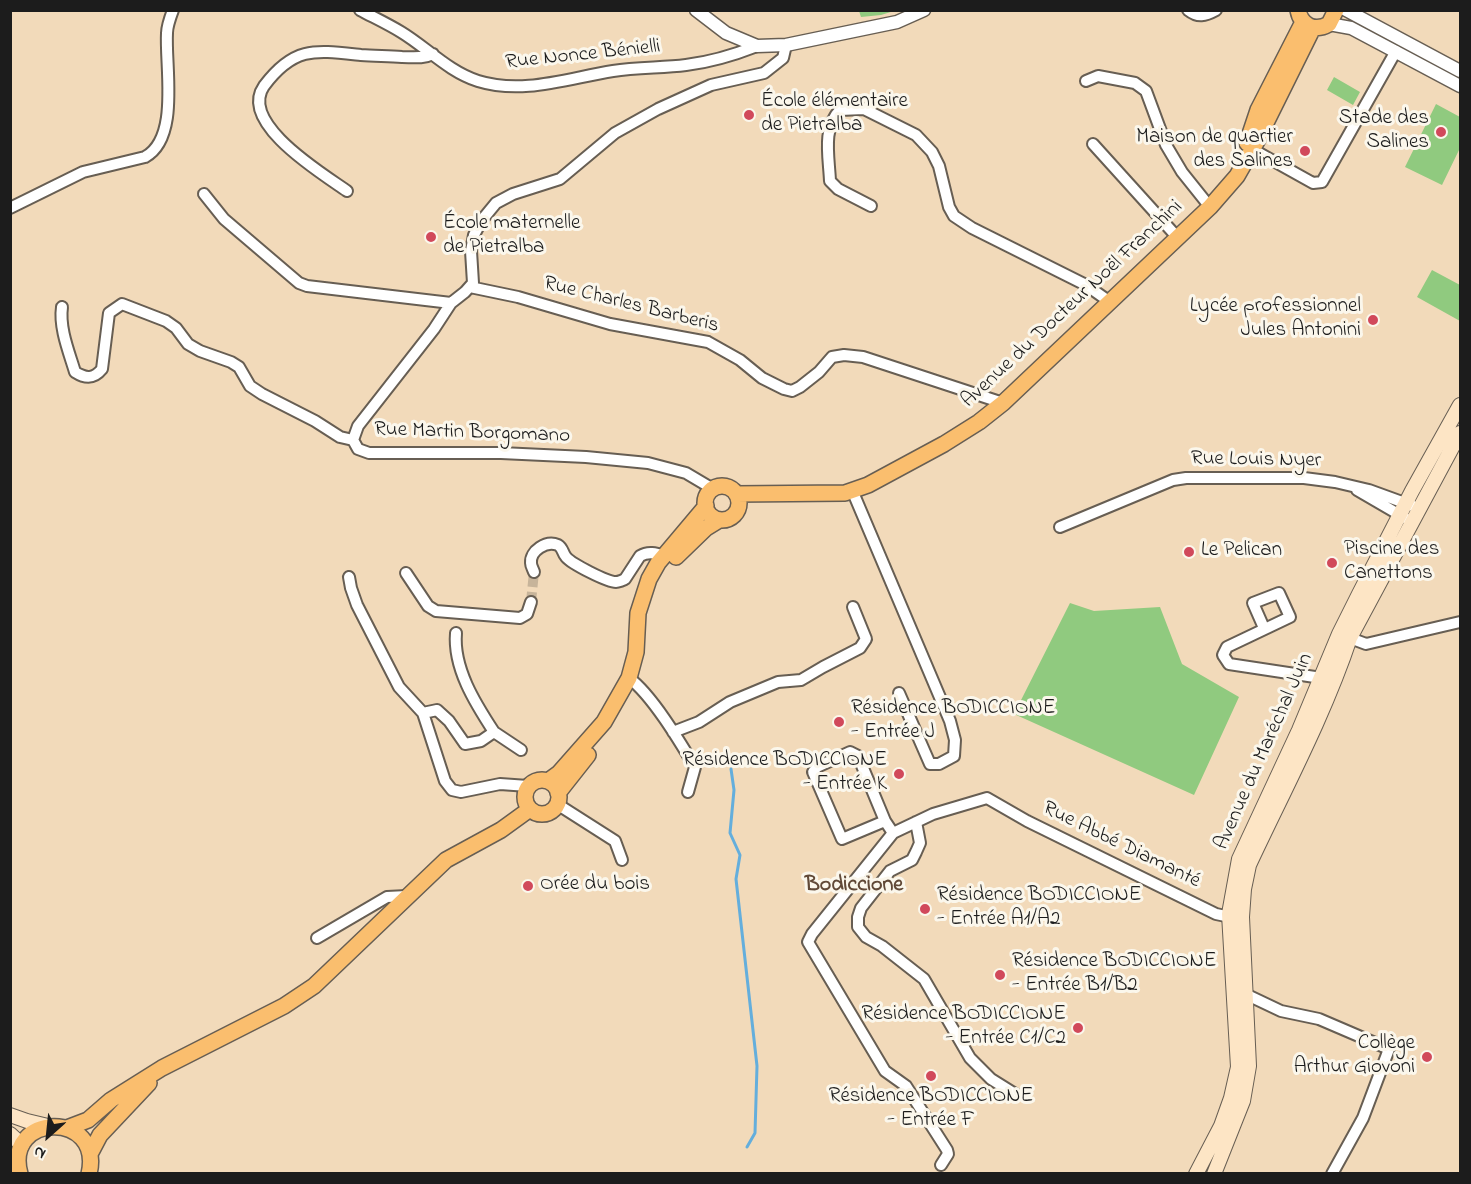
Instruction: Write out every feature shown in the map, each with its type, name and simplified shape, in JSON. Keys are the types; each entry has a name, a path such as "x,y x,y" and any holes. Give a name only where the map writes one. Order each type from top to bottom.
{"main road":[{"path":"1304,20 1322,27 1333,17"},
{"name":"Avenue du Docteur Noël Franchini","path":"736,494 845,493 868,485 944,444 979,422 1003,403 1210,207 1237,176 1252,149 1304,20"},
{"name":"Avenue du Docteur Noël Franchini","path":"1227,187 1258,110 1304,20"},
{"name":"Avenue du Maréchal Juin","path":"1328,679 1340,634 1456,423 1461,405"},
{"name":"Avenue du Maréchal Juin","path":"1408,508 1461,433"},
{"path":"558,799 556,788 548,781 537,780 526,790 525,800 530,809 539,813 550,812 613,724 643,656 649,610 658,580 687,545 706,528 719,520 730,518 738,510 739,499 736,494 723,486 713,489 707,497 706,506 710,514 719,520"},
{"path":"548,781 560,773 604,722 632,681 638,613 649,579 664,556 706,506"},
{"name":"Avenue du Maréchal Juin","path":"1196,1173 1221,1126 1231,1098 1238,1067 1239,991 1236,918 1249,865 1328,679 1412,522 1408,508"},
{"path":"10,1115 48,1126 67,1128 88,1120 111,1100 162,1068 284,1006 314,986 446,860 501,830 530,809"},
{"name":"Avenue du Maréchal Juin","path":"1214,1173 1243,1101 1249,1066 1239,991"},
{"path":"92,1167 100,1135 162,1068"},
{"path":"16,1155 28,1136 48,1126"},
{"path":"67,1128 82,1139 92,1167"}],"street":[{"path":"10,208 83,172 153,153 166,128 168,97 166,31 172,10"},
{"name":"Rue Nonce Bénielli","path":"360,10 399,31 456,71 475,80 498,85 534,86 614,70 687,65 731,56 757,46"},
{"path":"696,10 726,33 757,46 786,45 897,22 924,10"},
{"path":"1188,10 1197,16 1206,16 1216,10"},
{"path":"1346,10 1461,72"},
{"path":"1333,17 1461,86"},
{"path":"470,287 474,277 471,251 474,235 482,220 496,203 513,194 560,179 615,133 658,109 711,85 764,73 783,58 786,45"},
{"path":"347,191 299,157 279,138 264,120 259,108 262,90 282,66 303,53 333,51 364,55 423,57 433,54"},
{"path":"1252,149 1313,183 1322,182 1396,51"},
{"path":"1086,81 1098,76 1135,83 1146,92 1166,145 1182,172 1210,207"},
{"path":"870,206 838,189 830,181 828,130 833,117 840,110 864,109 916,135 928,147 939,166 949,207 954,216 972,228 1086,285 1110,302"},
{"path":"1093,144 1178,238"},
{"path":"204,194 224,219 299,283 307,286 451,303"},
{"name":"Rue Martin Borgomano","path":"470,287 451,303 358,426 353,440 358,449 369,453 501,453 648,463 686,473 713,489"},
{"name":"Rue Charles Barberis","path":"470,287 518,297 610,324 708,342 740,360 762,378 792,391 819,372 832,357 844,355 863,357 1003,403"},
{"path":"62,307 60,318 71,361 75,372 81,376 91,378 102,369 109,313 122,304 166,321 176,328 188,344 239,367 250,386 256,390 340,437 353,440"},
{"name":"Rue Louis Nyer","path":"1060,527 1173,480 1186,478 1304,478 1335,482 1370,490 1408,508"},
{"path":"852,490 950,721 955,740 954,756 939,764 930,764 899,693"},
{"path":"534,572 530,562 533,554 540,547 550,544 556,544 562,549 565,557 577,565 617,582 625,579 644,554 655,553 664,556"},
{"path":"406,573 428,606 436,610 520,618 527,614 531,602"},
{"path":"349,577 357,605 399,687 423,714 445,781 452,790 461,792 500,784 528,786"},
{"path":"673,732 699,722 730,702 768,686 778,682 801,680 860,648 866,639 853,607"},
{"path":"1350,638 1366,644 1461,622"},
{"path":"1264,628 1227,647 1223,655 1229,664 1328,679"},
{"path":"456,633 455,646 474,700 494,732 521,750"},
{"path":"632,681 673,732 695,767 688,792"},
{"path":"423,714 437,710 449,721 465,744 482,741 494,732"},
{"path":"885,821 842,839 813,772 817,767 850,752 858,756 885,821 893,834"},
{"name":"Rue Abbé Diamanté","path":"916,822 933,814 987,798 1036,825 1216,914 1236,918"},
{"path":"558,799 615,841 622,860"},
{"path":"940,1165 948,1154 946,1150 906,1086 885,1071 808,942 812,934 893,834 916,822 920,843 912,860 890,871 861,908 858,927 866,937 882,946 924,979 970,1058 991,1079 1015,1094"},
{"path":"317,938 387,897 407,896"},
{"path":"1239,991 1281,1011 1319,1019 1389,1049 1363,1118 1332,1173"}],"green space":[{"path":"859,10 894,11 861,17"},
{"path":"1334,77 1360,92 1353,105 1327,90"},
{"name":"Stade des Salines","path":"1436,104 1460,117 1460,148 1442,185 1405,167"},
{"path":"1432,270 1460,285 1460,321 1417,297"},
{"path":"1070,603 1094,611 1160,607 1182,664 1239,697 1194,795 1014,714"}],"waterway":[{"path":"731,769 734,790 730,833 740,855 736,879 757,1066 755,1133 747,1147"}],"tunnel":[{"path":"531,602 534,572"}],"place":[{"name":"École élémentaire de Pietralba","path":"749,115"},
{"name":"Stade des Salines","path":"1441,132"},
{"name":"Maison de quartier des Salines","path":"1305,151"},
{"name":"École maternelle de Pietralba","path":"431,237"},
{"name":"Lycée professionnel Jules Antonini","path":"1373,320"},
{"name":"Le Pelican","path":"1189,552"},
{"name":"Piscine des Canettons","path":"1332,563"},
{"name":"Résidence BODICCIONE - Entrée J","path":"839,722"},
{"name":"Résidence BODICCIONE - Entrée K","path":"899,774"},
{"name":"Orée du bois","path":"528,886"},
{"name":"Résidence BODICCIONE - Entrée A1/A2","path":"925,909"},
{"name":"Résidence BODICCIONE - Entrée B1/B2","path":"1000,975"},
{"name":"Résidence BODICCIONE - Entrée C1/C2","path":"1078,1028"},
{"name":"Collège Arthur Giovoni","path":"1427,1057"},
{"name":"Résidence BODICCIONE - Entrée F","path":"931,1076"}],"district":[{"name":"Bodiccione","path":"854,886"}]}
